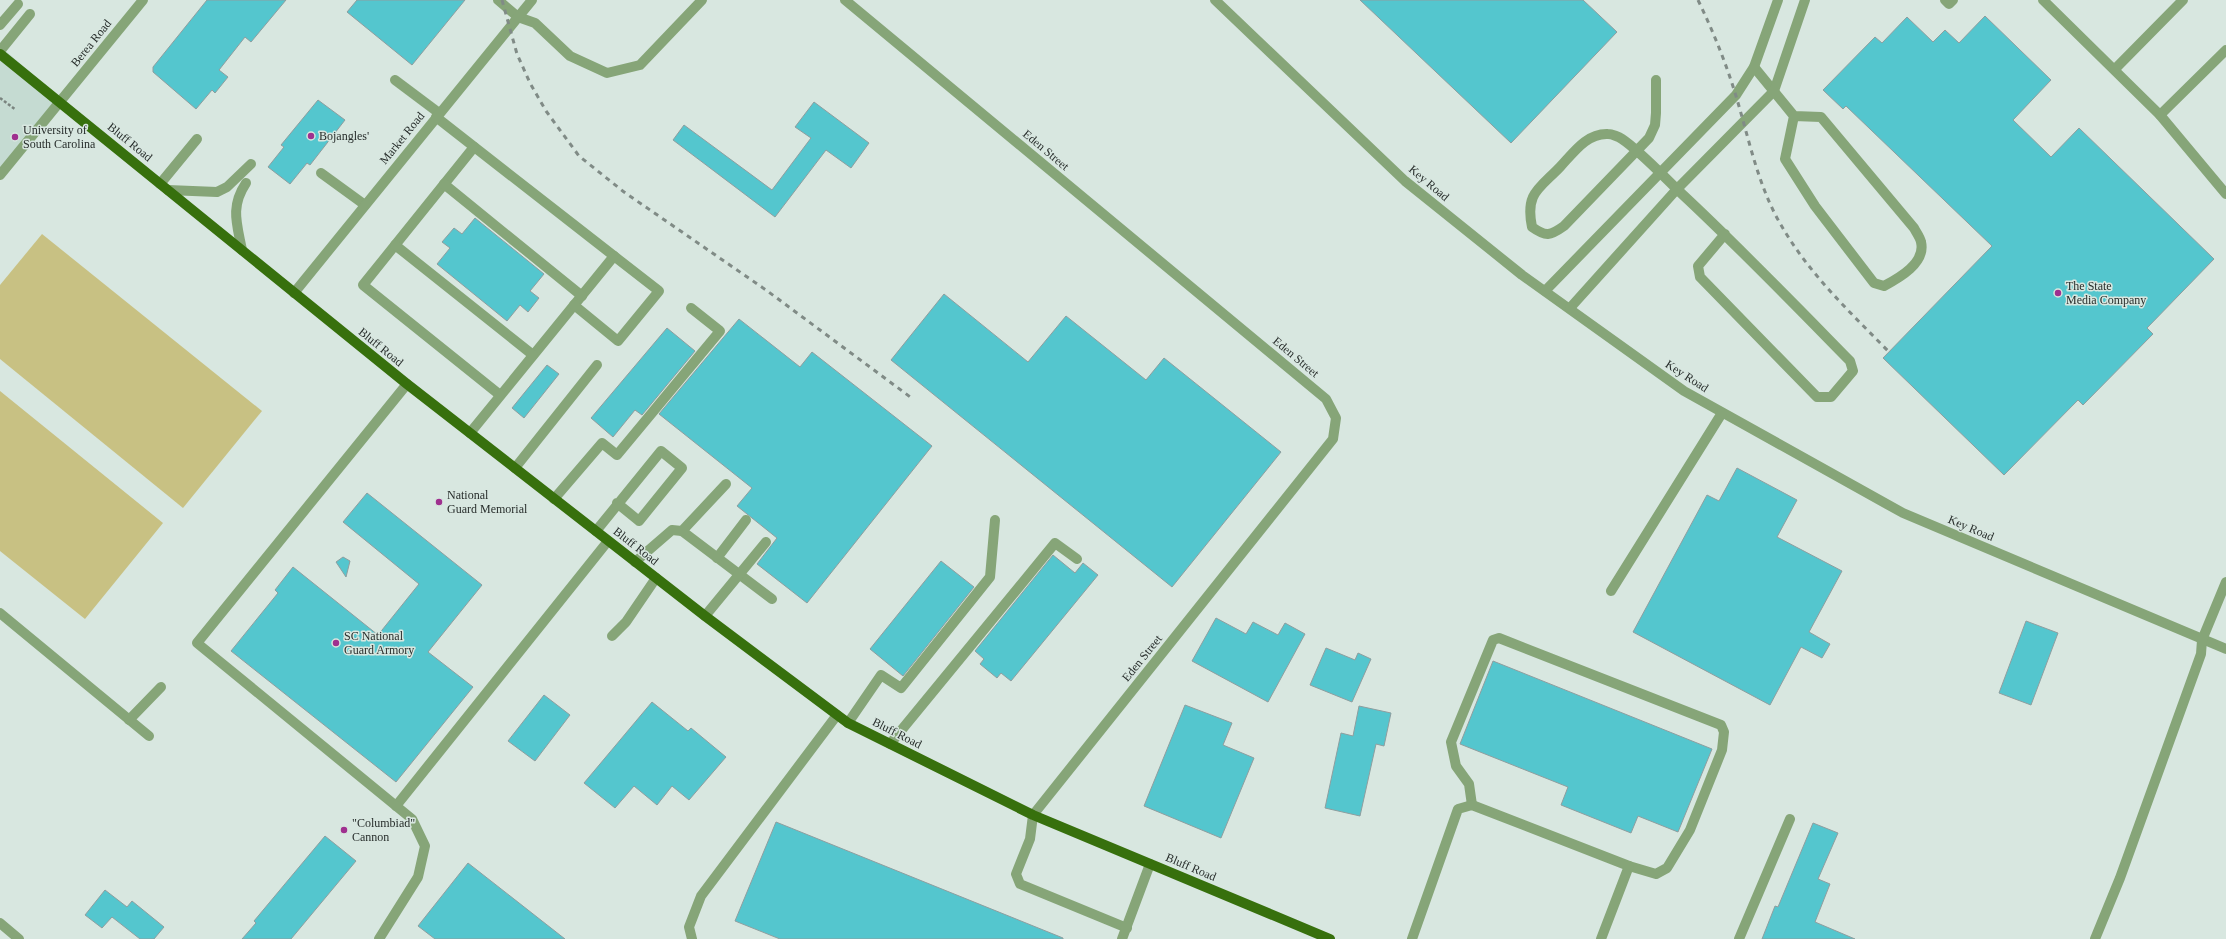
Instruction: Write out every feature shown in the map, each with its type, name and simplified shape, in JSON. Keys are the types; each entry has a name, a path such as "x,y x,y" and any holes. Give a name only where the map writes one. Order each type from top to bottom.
{"main road":[{"name":"Bluff Road","path":"0,54 407,384 704,616 848,723 1034,815 1330,939"}],"street":[{"name":"Berea Road","path":"0,175 143,0"},
{"path":"498,0 518,17 535,23 570,56 607,73 640,65 702,0"},
{"name":"Market Road","path":"294,293 532,0"},
{"name":"Eden Street","path":"845,0 1326,399 1336,418 1334,438 1034,815"},
{"name":"Key Road","path":"1215,0 1405,181 1522,275 1684,391 1903,513 2226,649"},
{"path":"1545,291 1736,95 1754,67 1778,0"},
{"path":"1570,308 1677,190 1774,91 1805,0"},
{"path":"1945,0 1949,4 1953,0"},
{"path":"2044,0 2160,115 2226,194"},
{"path":"2115,69 2182,0"},
{"path":"0,25 18,4"},
{"path":"0,51 30,14"},
{"path":"2160,115 2226,50"},
{"path":"1754,67 1794,116 1821,117 1914,228 1921,243 1919,258 1902,276 1884,286 1874,282 1815,206 1785,158 1794,116"},
{"path":"395,80 474,147 658,291 618,341 574,305"},
{"path":"1656,80 1655,125 1649,138 1635,151 1564,226 1552,234 1541,233 1532,227 1529,210 1532,197 1582,144 1594,135 1610,133 1622,139 1635,151 1659,173 1677,190 1725,234 1850,361 1853,371 1831,397 1817,397 1700,277 1698,266 1725,234"},
{"path":"197,139 164,187 211,193 222,191 251,164"},
{"path":"474,147 363,285 500,395"},
{"path":"321,173 365,205"},
{"path":"242,250 235,207 238,194 246,183"},
{"path":"444,184 582,296"},
{"path":"395,245 533,355"},
{"path":"470,433 614,256"},
{"path":"554,499 602,443 617,454 720,331 691,308"},
{"path":"515,468 597,365"},
{"path":"379,939 418,877 425,846 412,819 198,643 407,384"},
{"path":"1611,591 1722,413"},
{"path":"596,531 617,503 661,451 682,468 639,520 617,503"},
{"path":"682,531 726,484"},
{"path":"717,558 746,520"},
{"path":"848,723 881,675 901,688 990,577 995,520"},
{"path":"635,562 672,530 682,531 772,599"},
{"path":"396,806 608,541"},
{"path":"704,616 766,542"},
{"path":"890,744 1055,543 1077,559"},
{"path":"612,636 626,622 656,578"},
{"path":"2095,939 2120,878 2201,654 2202,640 2226,582"},
{"path":"0,613 149,736"},
{"path":"1412,939 1458,809 1472,805 1629,866 1656,874 1667,868 1690,830 1722,750 1724,732 1721,725 1499,638 1493,640 1451,742 1456,766 1469,784 1472,805"},
{"path":"129,720 161,687"},
{"path":"692,939 689,927 701,896 837,715"},
{"path":"1034,815 1030,839 1016,874 1020,884 1127,928"},
{"path":"1739,939 1790,819"},
{"path":"1122,939 1150,864"},
{"path":"1601,939 1629,866"},
{"path":"0,923 19,939"}],"path":[{"path":"0,98 16,110"}],"shaded area":[{"name":"University of South Carolina","path":"0,46 61,99 0,175"},
{"path":"42,234 262,411 183,508 0,359 0,285"},
{"path":"0,391 163,523 85,619 0,551"}],"building":[{"path":"207,0 286,0 251,42 245,37 219,70 228,77 215,93 212,90 196,109 153,72 153,67"},
{"path":"357,0 465,0 412,65 347,12"},
{"path":"1360,0 1583,0 1617,32 1511,143"},
{"path":"1985,16 2051,80 2013,120 2051,157 2079,128 2214,259 2147,328 2153,334 2083,405 2078,400 2004,475 1883,358 1992,246 1846,106 1843,109 1823,90 1875,37 1882,43 1907,17 1933,42 1945,30 1959,43"},
{"name":"Bojangles'","path":"318,100 345,120 310,165 307,163 290,184 268,167 284,147 281,145"},
{"path":"814,102 869,143 851,168 826,150 775,217 673,140 684,125 772,190 811,138 795,127"},
{"path":"475,218 544,274 530,291 539,298 528,312 520,305 507,321 437,264 450,248 442,242 454,228 462,234"},
{"path":"944,294 1028,362 1066,316 1146,380 1164,358 1281,452 1172,587 891,360"},
{"path":"739,319 800,367 812,352 932,446 807,603 757,564 777,538 737,506 752,488 659,414"},
{"path":"667,328 695,351 642,415 635,410 613,437 591,418"},
{"path":"547,365 559,374 524,418 512,408"},
{"path":"1737,468 1797,500 1777,537 1842,571 1809,632 1830,644 1822,658 1801,647 1770,705 1633,632 1707,495 1719,501"},
{"name":"SC National Guard Armory","path":"367,493 482,585 428,652 473,687 396,782 231,651 278,593 275,590 293,567 378,635 419,584 343,522"},
{"path":"1053,555 1075,573 1083,563 1098,575 1011,681 1001,673 997,678 980,664 984,659 975,651"},
{"path":"343,557 350,561 346,577 336,562"},
{"path":"941,561 974,587 903,676 870,649"},
{"path":"1216,618 1246,634 1253,622 1278,635 1285,623 1305,634 1268,702 1192,661"},
{"path":"2026,621 2058,633 2031,705 1999,693"},
{"path":"1326,648 1355,660 1358,653 1371,659 1352,702 1310,685"},
{"path":"1493,661 1712,749 1678,832 1638,816 1631,833 1561,805 1568,787 1460,744"},
{"path":"544,695 570,715 535,761 508,741"},
{"path":"652,702 688,731 691,728 726,757 689,800 672,786 657,805 634,786 615,808 584,783"},
{"path":"1185,705 1232,723 1223,745 1254,758 1221,838 1144,806"},
{"path":"1359,706 1391,713 1384,746 1376,744 1360,816 1325,808 1341,733 1353,736"},
{"path":"776,822 1063,939 780,939 735,921"},
{"path":"1813,823 1838,833 1818,879 1830,884 1815,922 1855,939 1762,939 1775,906 1778,907"},
{"path":"325,836 356,861 291,939 242,939 256,923 254,921"},
{"path":"468,863 565,939 435,939 418,926"},
{"path":"105,890 127,907 132,901 164,927 154,939 140,939 112,917 102,928 85,915"}],"railway":[{"path":"502,0 517,54 530,83 546,111 579,156 624,192 766,290 913,399"},
{"path":"1698,0 1728,71 1760,178 1781,225 1792,243 1817,276 1889,352"}],"place":[{"name":"Bojangles'","path":"311,136"},
{"name":"University of South Carolina","path":"15,137"},
{"name":"The State Media Company","path":"2058,293"},
{"name":"National Guard Memorial","path":"439,502"},
{"name":"SC National Guard Armory","path":"336,643"},
{"name":"\"Columbiad\" Cannon","path":"344,830"}]}
